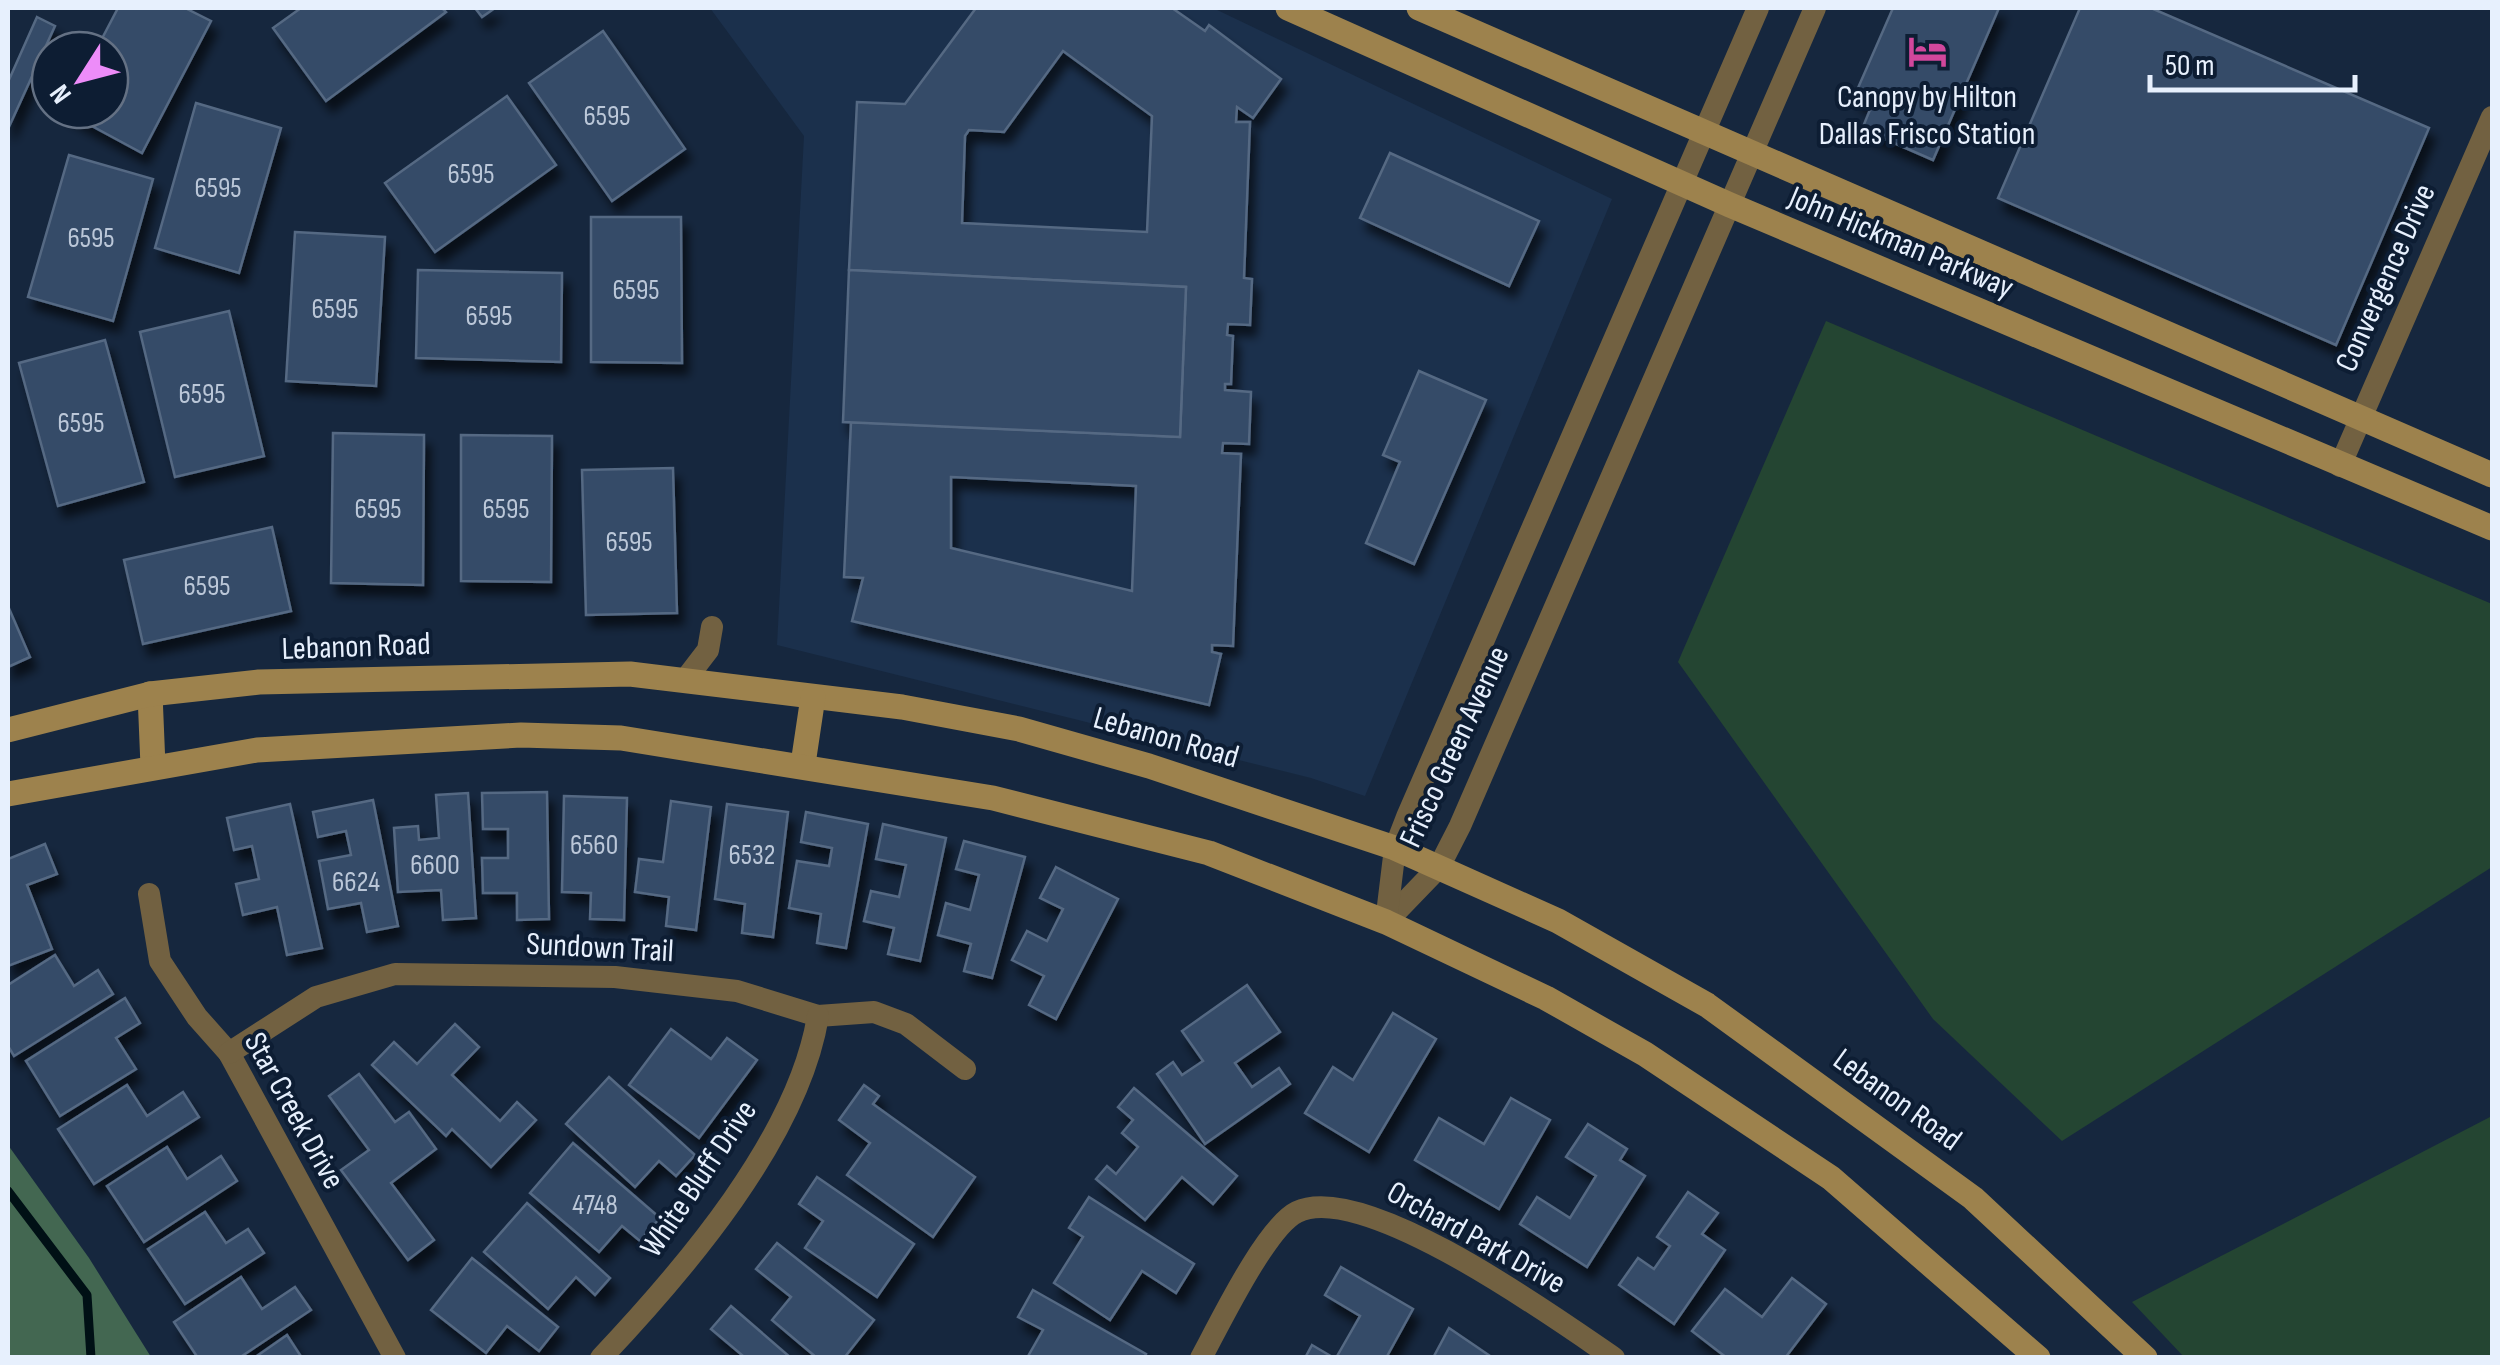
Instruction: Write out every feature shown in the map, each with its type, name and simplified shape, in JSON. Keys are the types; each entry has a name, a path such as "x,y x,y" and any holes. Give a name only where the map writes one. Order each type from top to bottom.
{"main road":[{"name":"John Hickman Parkway","path":"1288,8 1730,205 2492,528"},
{"name":"John Hickman Parkway","path":"1419,8 2492,475"},
{"name":"Lebanon Road","path":"8,730 150,694 298,681 630,674 902,707 1018,729 1271,803 1395,848 1558,921 1707,1004 1974,1198 2145,1358"},
{"path":"150,694 152,766"},
{"path":"803,764 813,696"},
{"path":"8,794 257,750 521,734 621,738 803,764 993,798 1209,853 1386,922 1546,998 1735,1111 1844,1189 2038,1358"}],"street":[{"name":"Frisco Green Avenue","path":"1386,922 1395,848 1758,8"},
{"name":"Frisco Green Avenue","path":"1386,922 1439,867 1815,8"},
{"name":"Convergence Drive","path":"2340,466 2492,117"},
{"path":"684,680 708,650 712,628"},
{"name":"Star Creek Drive","path":"149,894 160,962 197,1017 230,1053 396,1358"},
{"name":"Sundown Trail","path":"230,1053 316,997 395,974 614,977 738,991 818,1016 874,1012 906,1024 965,1069"},
{"name":"White Bluff Drive","path":"601,1358 656,1299 730,1203 776,1129 814,1040 818,1016"},
{"name":"Orchard Park Drive","path":"1201,1358 1253,1265 1297,1212 1332,1207 1370,1213 1522,1297 1614,1358"}],"shaded area":[{"path":"710,8 1213,8 1612,199 1365,796 1311,778 777,645 804,136"}],"green space":[{"path":"1826,321 2492,604 2492,867 2062,1141 1933,1019 1678,662"},
{"path":"2492,1116 2492,1357 2184,1357 2132,1302"},
{"path":"8,1145 89,1258 151,1357 8,1357"}],"building":[{"path":"118,8 185,8 211,21 142,153 99,130 130,130 130,30 106,30"},
{"path":"301,8 442,8 446,12 326,101 273,28"},
{"path":"475,8 495,8 482,17"},
{"path":"976,8 1172,8 1205,31 1209,25 1281,79 1253,118 1237,107 1236,122 1250,122 1244,278 1252,279 1250,325 1228,324 1227,335 1233,336 1231,384 1225,384 1225,390 1251,392 1249,444 1223,443 1222,453 1241,454 1233,646 1212,645 1212,652 1221,654 1209,705 852,621 863,578 844,577 851,422 1180,437 1186,287 849,270 857,102 905,104","holes":["1063,51 1152,116 1147,232 962,223 965,136 969,130 1004,132","951,477 1136,486 1132,591 951,548"]},
{"name":"Canopy by Hilton Dallas Frisco Station","path":"1893,8 1999,8 1933,160 1862,129 1872,105 1854,97"},
{"path":"2080,8 2151,8 2429,128 2336,345 1998,198"},
{"path":"37,17 55,26 53,30 31,30"},
{"path":"603,31 685,149 612,201 529,83"},
{"path":"30,33 30,81 8,129 8,82"},
{"path":"507,96 556,165 435,252 385,183"},
{"path":"196,103 281,128 239,273 155,248"},
{"path":"1390,153 1539,221 1509,286 1360,218"},
{"path":"69,155 153,179 113,321 28,297"},
{"path":"591,217 681,217 682,363 591,362"},
{"path":"295,232 385,237 376,386 286,381"},
{"path":"418,270 562,273 561,362 416,358"},
{"path":"849,270 1186,287 1180,437 843,422"},
{"path":"229,311 264,456 175,477 140,332"},
{"path":"105,340 144,482 58,506 19,363"},
{"path":"1419,371 1486,400 1414,564 1366,543 1400,462 1383,455"},
{"path":"333,433 424,435 423,585 331,583"},
{"path":"461,435 552,436 551,582 461,581"},
{"path":"673,468 677,613 586,615 582,470"},
{"path":"272,527 291,611 143,644 124,560"},
{"path":"8,606 30,657 8,667"},
{"path":"547,792 549,919 517,920 517,893 483,893 482,858 508,858 508,829 483,829 482,793"},
{"path":"468,793 476,918 443,920 441,890 398,892 394,828 418,826 419,840 439,838 436,795"},
{"path":"564,796 627,798 624,920 590,919 591,893 562,892"},
{"path":"373,800 398,926 367,932 361,903 328,909 319,861 351,855 346,831 318,837 313,812"},
{"path":"671,801 711,807 696,930 666,926 669,897 635,892 639,859 663,862"},
{"path":"290,804 322,948 287,955 277,907 243,915 236,884 259,879 252,846 234,850 227,818"},
{"path":"727,804 788,812 773,937 742,933 745,904 715,899"},
{"path":"806,812 868,824 846,948 817,943 821,914 789,908 797,861 829,866 832,848 801,842"},
{"path":"883,824 946,838 920,961 888,954 894,928 864,921 871,891 899,897 906,865 876,859"},
{"path":"964,841 1025,857 992,978 964,971 971,944 938,935 946,903 970,910 979,875 956,869"},
{"path":"45,844 57,874 27,885 52,949 8,966 8,859"},
{"path":"1056,867 1118,899 1056,1019 1029,1005 1044,976 1012,960 1027,931 1047,941 1063,909 1040,898"},
{"path":"55,955 74,986 98,970 113,994 14,1056 8,1046 8,985"},
{"path":"1247,985 1280,1032 1235,1063 1252,1087 1279,1068 1290,1084 1205,1144 1157,1074 1173,1062 1182,1075 1203,1061 1182,1031"},
{"path":"125,998 140,1023 116,1038 136,1069 60,1116 26,1061"},
{"path":"1393,1013 1436,1039 1369,1152 1305,1113 1333,1067 1353,1080"},
{"path":"455,1024 479,1047 452,1075 500,1121 517,1102 536,1120 491,1167 452,1129 446,1136 372,1065 394,1042 417,1064"},
{"path":"671,1029 711,1059 727,1038 757,1060 699,1138 629,1085"},
{"path":"359,1074 395,1122 409,1112 436,1149 391,1183 434,1240 408,1260 341,1170 369,1150 329,1096"},
{"path":"609,1077 695,1155 676,1176 659,1161 635,1187 566,1124"},
{"path":"127,1085 147,1116 183,1092 199,1117 94,1184 58,1129"},
{"path":"864,1085 879,1096 873,1104 975,1177 933,1237 847,1175 870,1143 839,1120"},
{"path":"1134,1088 1237,1176 1213,1204 1182,1177 1145,1220 1096,1179 1107,1166 1116,1174 1138,1147 1122,1133 1133,1120 1118,1107"},
{"path":"1511,1098 1550,1120 1499,1209 1415,1160 1439,1118 1484,1144"},
{"path":"1588,1124 1627,1149 1620,1160 1645,1176 1587,1267 1520,1224 1537,1197 1570,1218 1596,1176 1566,1157"},
{"path":"573,1143 660,1218 640,1241 622,1226 599,1252 530,1193"},
{"path":"167,1147 187,1179 221,1156 237,1181 144,1242 107,1186"},
{"path":"817,1177 914,1244 877,1297 805,1248 823,1221 799,1204"},
{"path":"1688,1192 1718,1213 1702,1234 1725,1250 1674,1324 1619,1285 1638,1258 1654,1269 1670,1246 1657,1237"},
{"path":"1089,1197 1194,1264 1176,1293 1142,1271 1110,1320 1054,1283 1083,1237 1069,1228"},
{"path":"527,1203 610,1278 595,1295 576,1277 548,1309 484,1252"},
{"path":"205,1212 226,1243 248,1229 264,1253 185,1304 148,1249"},
{"path":"777,1243 874,1320 844,1358 817,1358 772,1320 791,1297 756,1269"},
{"path":"472,1258 558,1327 539,1351 507,1326 486,1353 431,1310"},
{"path":"1341,1267 1413,1309 1386,1358 1336,1358 1360,1316 1325,1295"},
{"path":"241,1277 262,1309 295,1287 311,1310 239,1358 198,1358 174,1322"},
{"path":"1792,1278 1826,1304 1785,1358 1727,1358 1692,1331 1725,1289 1762,1317"},
{"path":"1033,1290 1146,1354 1144,1358 1027,1358 1043,1330 1018,1317"},
{"path":"731,1306 791,1358 739,1358 742,1355 711,1329"},
{"path":"1449,1328 1493,1358 1433,1358"},
{"path":"287,1335 302,1358 254,1358"},
{"path":"1312,1345 1334,1358 1305,1358"}],"waterway":[{"path":"8,1191 87,1295 91,1358"}],"place":[{"name":"Canopy by Hilton Dallas Frisco Station","path":"1927,52"}]}
